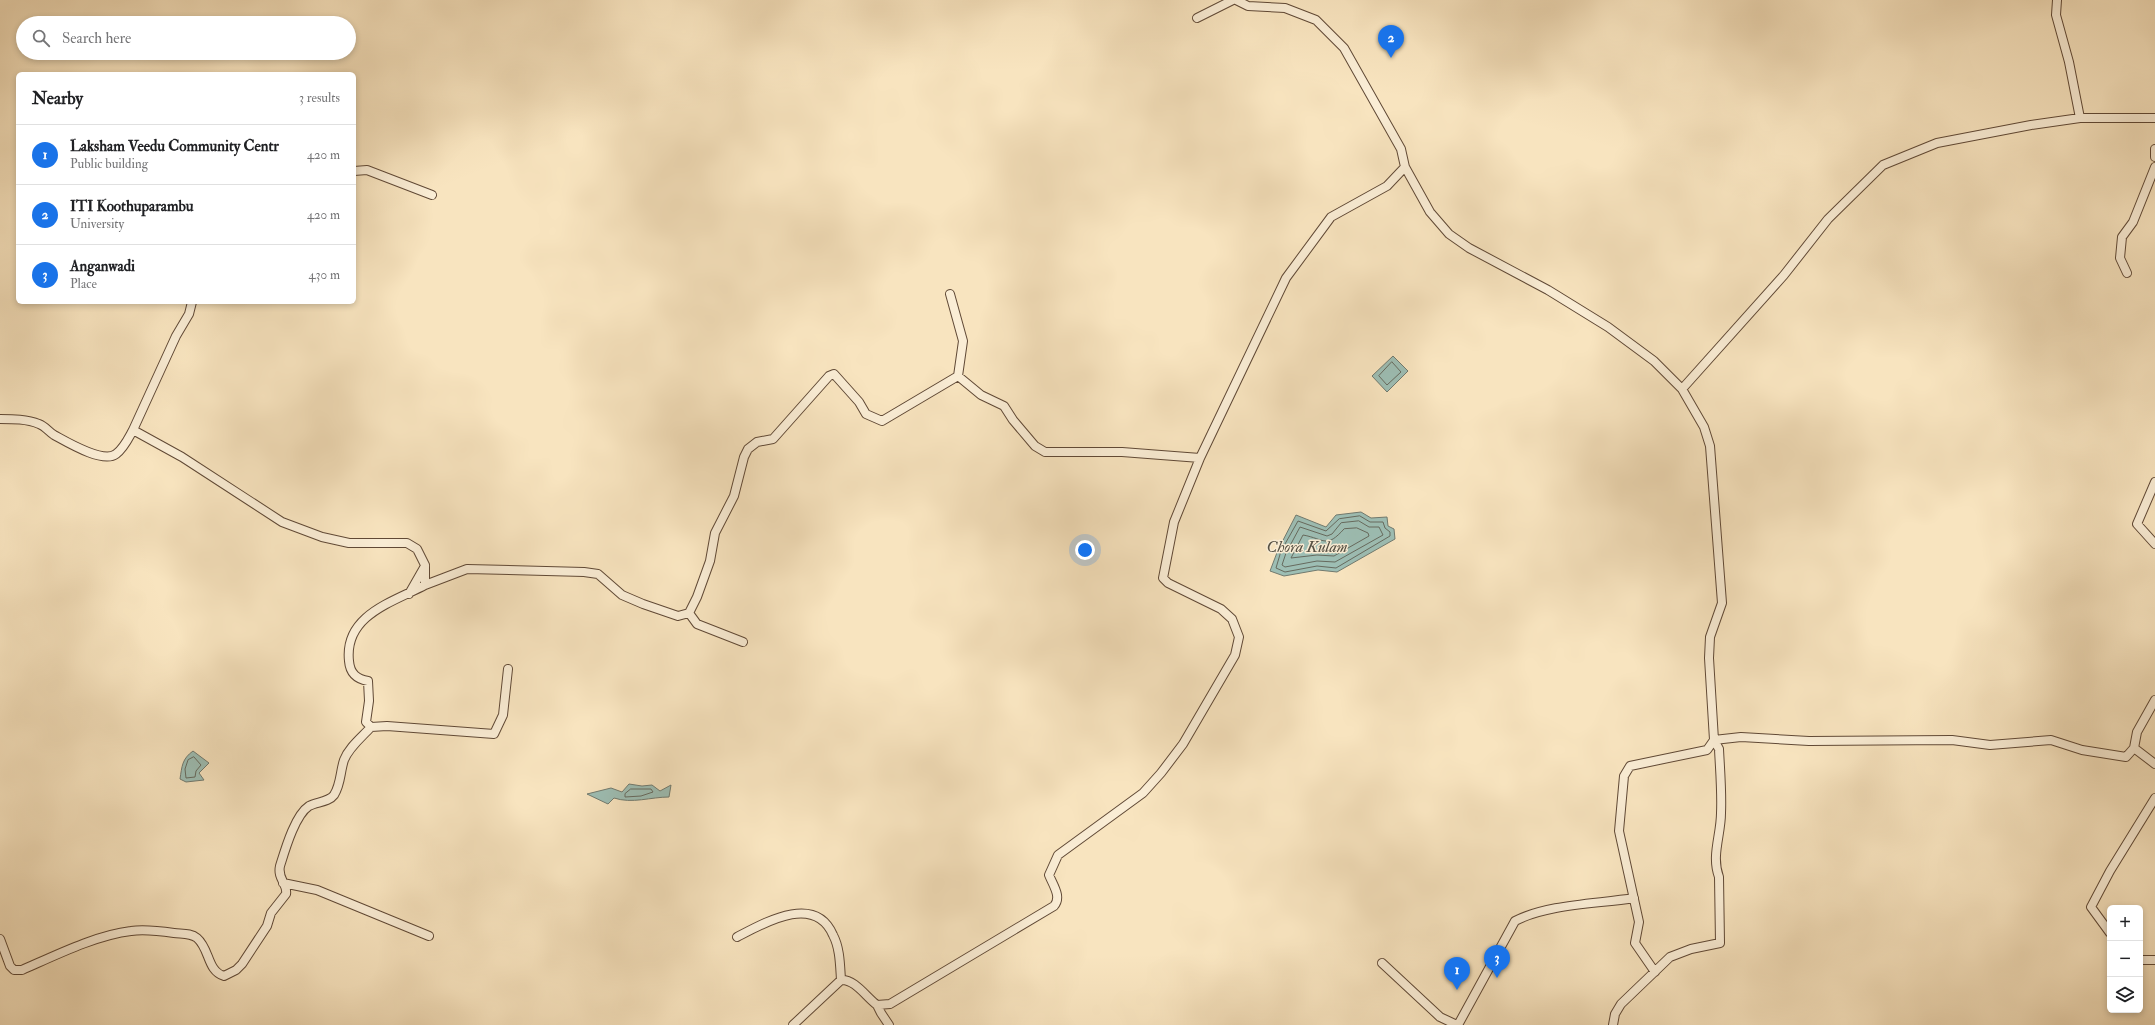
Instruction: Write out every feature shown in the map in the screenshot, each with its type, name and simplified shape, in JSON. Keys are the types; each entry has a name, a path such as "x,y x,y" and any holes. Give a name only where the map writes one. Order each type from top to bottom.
{"street":[{"path":"1197,18 1233,0"},
{"path":"1236,0 1248,6 1285,8 1316,20 1344,48 1401,149 1405,167 1430,212 1449,234 1469,248 1548,290 1608,327 1654,362 1682,389 1704,427 1710,446 1722,603 1710,637 1709,658 1714,740 1719,749 1721,814 1716,853 1716,868 1719,877 1720,943 1690,949 1670,957 1621,1004 1615,1014 1613,1025"},
{"path":"2057,0 2056,15 2069,62 2080,118"},
{"path":"1682,389 1784,275 1828,219 1883,165 1937,143 2080,118 2155,118"},
{"path":"2155,149 2155,157"},
{"path":"877,1005 890,1004 1054,906 1058,902 1058,896 1049,875 1058,855 1143,793 1183,744 1235,655 1239,637 1232,619 1221,610 1168,583 1163,578 1174,522 1200,458 1286,278 1331,216 1387,186 1405,167"},
{"path":"2127,273 2120,258 2122,237 2133,222 2155,167"},
{"path":"356,171 367,170 432,195"},
{"path":"950,294 963,341 958,376"},
{"path":"0,419 26,420 40,425 53,434 92,454 105,458 114,455 124,446 134,430 176,336 189,314 192,304"},
{"path":"689,614 710,561 715,534 734,496 748,449 757,442 773,439 829,376 834,374 859,402 866,414 882,421 958,376"},
{"path":"958,376 981,395 1004,406 1013,420 1036,446 1045,452 1122,452 1200,458"},
{"path":"134,430 182,457 282,522 322,537 348,543 407,543 417,549 425,565 425,585"},
{"path":"2155,482 2137,524 2155,544"},
{"path":"409,594 425,565"},
{"path":"508,669 504,716 494,734 394,727 371,727 366,722 369,701 368,681 358,679 352,673 349,662 349,647 354,631 362,620 375,610 425,585 467,570 584,572 598,574 622,595 678,616 689,614"},
{"path":"689,614 697,624 743,642"},
{"path":"1655,972 1635,943 1639,922 1619,831 1624,776 1630,766 1707,750 1714,740 1741,737 1816,742 1952,740 1990,745 2051,740 2082,750 2126,757 2134,748 2137,732 2155,700"},
{"path":"0,939 10,966 14,970 22,970 91,942 131,931 189,934 198,938 207,952 212,966 218,974 224,976 236,970 242,964 267,926 271,913 287,892 280,878 280,868 300,816 310,805 333,796 341,780 341,772 349,749 371,727"},
{"path":"2134,748 2155,764"},
{"path":"2107,929 2091,907 2110,871 2155,798"},
{"path":"283,883 317,890 429,936"},
{"path":"1382,963 1440,1017 1458,1025 1515,921 1527,915 1544,911 1634,898"},
{"path":"737,937 787,915 806,913 817,916 824,920 834,935 841,980"},
{"path":"2143,960 2155,960"},
{"path":"793,1025 841,980 847,980 877,1005 880,1013 889,1025"}],"water":[{"path":"1393,356 1408,371 1387,392 1372,376"},
{"name":"Chora Kulam","path":"1361,512 1371,518 1387,517 1388,526 1394,529 1395,539 1337,572 1318,570 1284,576 1270,571 1278,550 1296,515 1326,527 1336,515"},
{"path":"193,751 209,763 199,773 204,780 186,782 180,779 182,767 187,757"},
{"path":"629,784 642,786 652,785 660,791 671,785 669,797 635,800 621,800 614,798 608,804 587,794 611,788 622,792"}],"place":[{"name":"ITI Koothuparambu","path":"1391,58"},
{"name":"Anganwadi","path":"1497,978"},
{"name":"Laksham Veedu Community Centr","path":"1457,990"}]}
